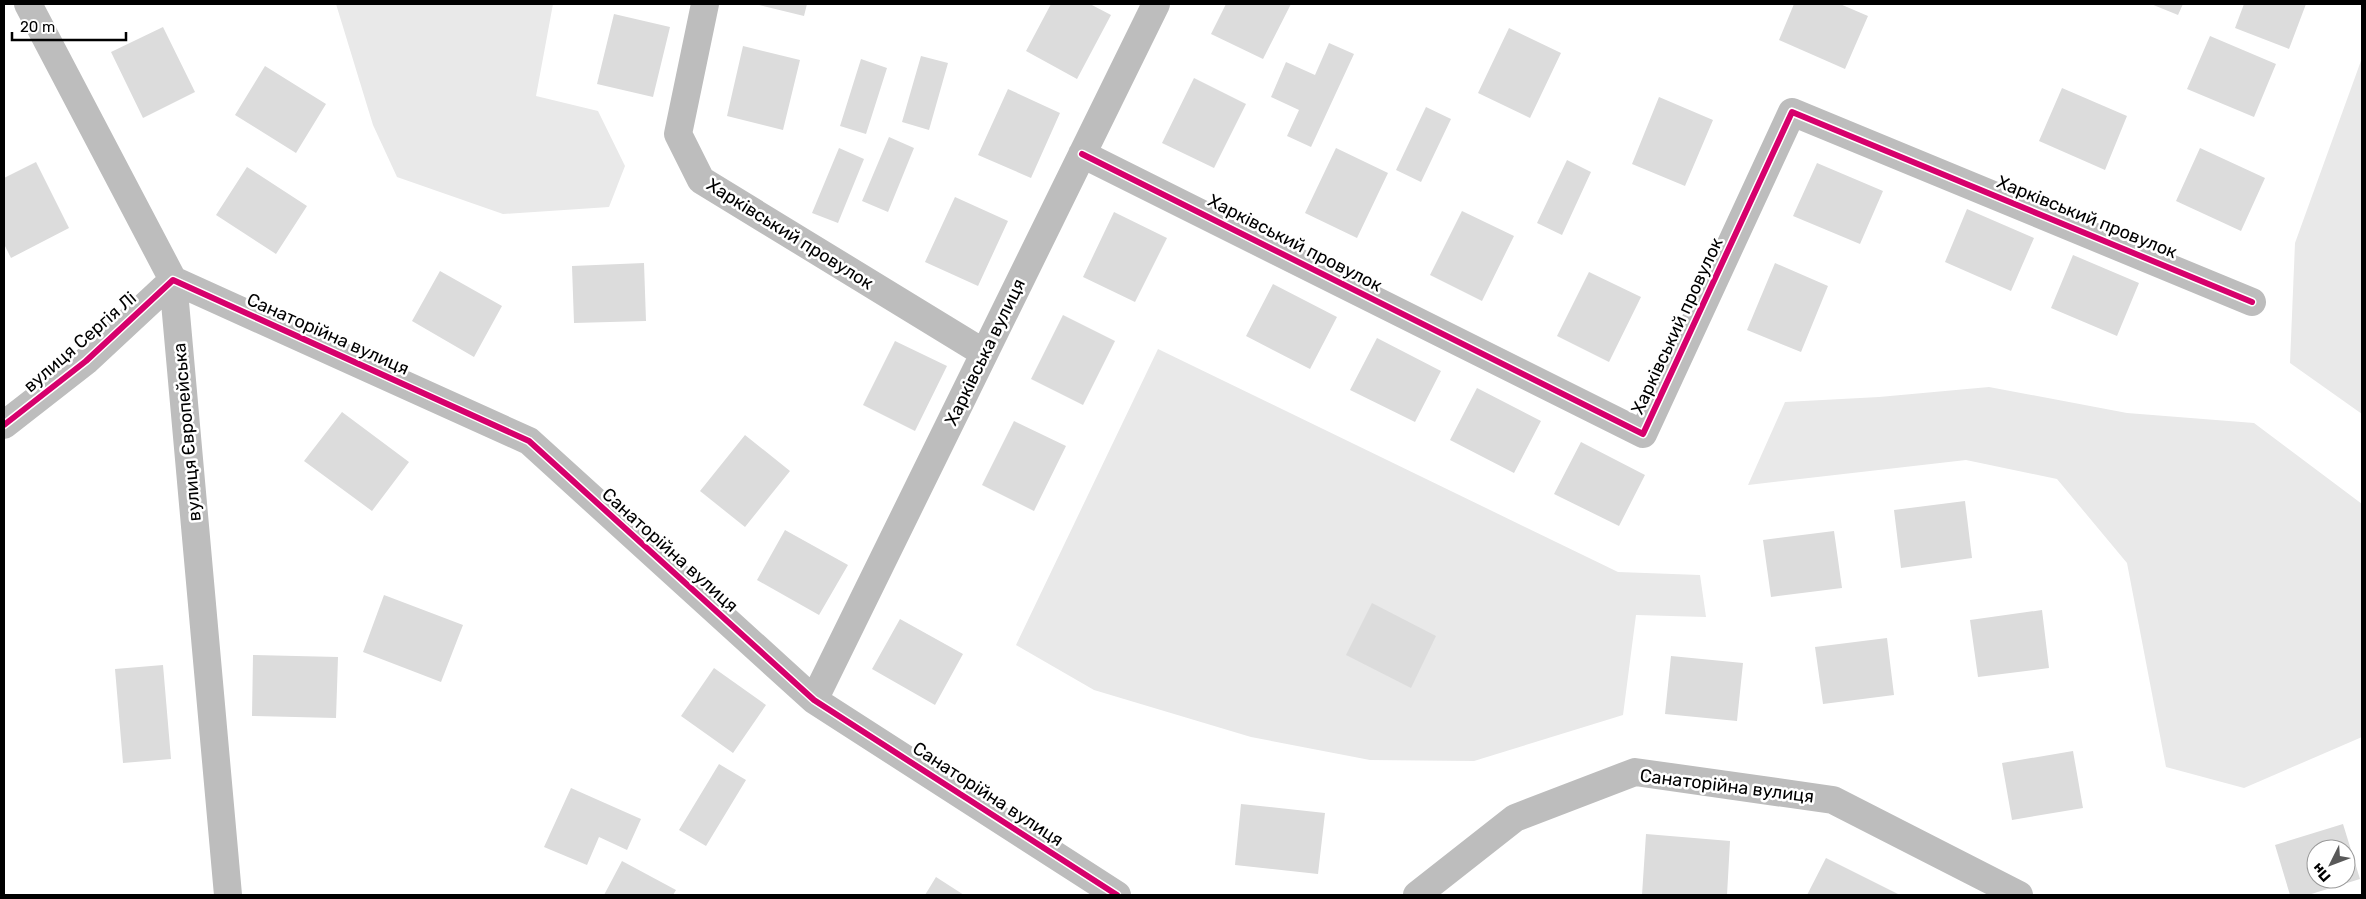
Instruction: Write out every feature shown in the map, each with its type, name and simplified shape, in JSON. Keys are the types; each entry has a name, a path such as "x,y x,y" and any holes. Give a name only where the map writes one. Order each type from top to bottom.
{"street":[{"name":"вулиця Європейська","path":"28,4 173,280 228,895"},
{"name":"Харківський провулок","path":"705,4 678,134 701,180 984,353"},
{"name":"Харківська вулиця","path":"814,700 1156,4"},
{"name":"Харківський провулок","path":"1082,154 1643,434 1792,112 2252,302"},
{"name":"вулиця Сергія Лі","path":"4,425 86,361 173,280"},
{"name":"Санаторійна вулиця","path":"173,280 528,442 814,700 1117,895"},
{"name":"Санаторійна вулиця","path":"1417,895 1515,818 1635,772 1833,800 2019,895"}],"shaded area":[{"path":"336,4 553,4 536,96 598,111 625,166 609,207 503,214 397,177 373,125"},
{"path":"2362,58 2362,414 2290,363 2295,243"},
{"path":"1158,349 1618,572 1700,575 1706,617 1636,615 1623,715 1474,761 1370,760 1251,737 1094,690 1016,645"},
{"path":"1989,387 2127,413 2254,423 2362,504 2362,737 2244,788 2166,767 2127,563 2057,479 1966,460 1748,485 1785,402 1879,397"}],"building":[{"path":"755,4 807,4 804,16"},
{"path":"1051,4 1090,4 1111,15 1077,79 1026,51"},
{"path":"1226,4 1291,4 1263,59 1211,34"},
{"path":"1794,4 1840,4 1868,16 1845,69 1779,40"},
{"path":"2151,4 2183,4 2178,15"},
{"path":"2244,4 2306,4 2289,49 2235,28"},
{"path":"614,14 670,27 653,97 597,84"},
{"path":"163,27 195,92 143,118 111,52"},
{"path":"1509,28 1561,53 1530,118 1478,93"},
{"path":"2210,36 2276,64 2254,117 2187,89"},
{"path":"1329,43 1354,54 1311,147 1287,136 1299,110 1271,97 1286,62 1315,75"},
{"path":"743,46 800,60 783,130 727,116"},
{"path":"921,56 948,63 929,130 902,122"},
{"path":"861,59 887,68 866,134 840,126"},
{"path":"265,66 326,104 296,153 235,115"},
{"path":"1194,78 1246,104 1214,168 1162,143"},
{"path":"2062,88 2127,116 2105,170 2039,141"},
{"path":"1008,89 1060,113 1031,178 978,155"},
{"path":"1659,97 1713,120 1685,186 1632,164"},
{"path":"1426,107 1451,119 1421,182 1396,170"},
{"path":"889,137 914,148 888,212 862,201"},
{"path":"839,148 864,159 838,223 812,213"},
{"path":"1336,148 1388,173 1357,238 1305,213"},
{"path":"2200,148 2265,178 2241,231 2176,201"},
{"path":"1567,160 1591,172 1562,235 1537,223"},
{"path":"36,162 69,228 11,258 4,244 4,178"},
{"path":"1817,163 1883,191 1860,244 1793,216"},
{"path":"247,167 307,206 276,254 216,215"},
{"path":"955,197 1008,221 978,286 925,262"},
{"path":"1967,209 2034,238 2011,291 1945,262"},
{"path":"1462,211 1514,236 1482,301 1430,275"},
{"path":"1114,212 1167,238 1135,302 1083,277"},
{"path":"2073,255 2139,283 2117,336 2051,308"},
{"path":"644,263 646,321 574,323 572,266"},
{"path":"1775,263 1828,286 1801,352 1747,330"},
{"path":"440,271 502,306 474,357 412,321"},
{"path":"1589,272 1641,297 1609,362 1557,336"},
{"path":"1273,284 1337,317 1310,369 1246,336"},
{"path":"1063,315 1115,341 1083,405 1031,379"},
{"path":"1377,338 1441,371 1415,422 1350,390"},
{"path":"895,341 947,366 915,431 863,405"},
{"path":"1477,388 1541,421 1514,473 1450,440"},
{"path":"342,412 409,462 372,511 304,461"},
{"path":"1014,421 1066,446 1034,511 982,485"},
{"path":"745,435 790,471 745,527 700,491"},
{"path":"1581,442 1645,475 1619,526 1554,494"},
{"path":"1965,501 1972,558 1901,568 1894,510"},
{"path":"785,530 848,565 819,615 757,580"},
{"path":"1834,531 1842,588 1771,597 1763,540"},
{"path":"384,595 463,625 441,682 363,652"},
{"path":"1372,603 1436,636 1411,688 1346,655"},
{"path":"2042,610 2049,668 1978,677 1970,620"},
{"path":"900,619 963,654 935,705 872,669"},
{"path":"1887,638 1894,695 1823,704 1815,647"},
{"path":"253,655 338,657 336,718 252,716"},
{"path":"1671,656 1743,663 1737,721 1665,714"},
{"path":"163,665 171,759 123,763 115,669"},
{"path":"714,668 766,705 733,753 681,716"},
{"path":"2073,751 2083,808 2012,820 2002,763"},
{"path":"719,764 746,780 706,846 679,830"},
{"path":"571,788 641,819 627,850 599,837 587,865 544,847"},
{"path":"1241,804 1325,813 1318,874 1235,865"},
{"path":"2343,824 2348,839 2306,839 2306,889 2328,889 2308,895 2290,895 2275,845"},
{"path":"1646,834 1730,841 1727,895 1642,895"},
{"path":"1826,858 1900,895 1807,895"},
{"path":"622,861 676,890 673,895 604,895"},
{"path":"2356,866 2360,879 2356,880"},
{"path":"936,877 964,895 925,895"}],"cycle path":[{"path":"1082,154 1643,434 1792,112 2252,302"},
{"path":"4,425 86,361 173,280 529,441 814,700 1117,895"}]}
